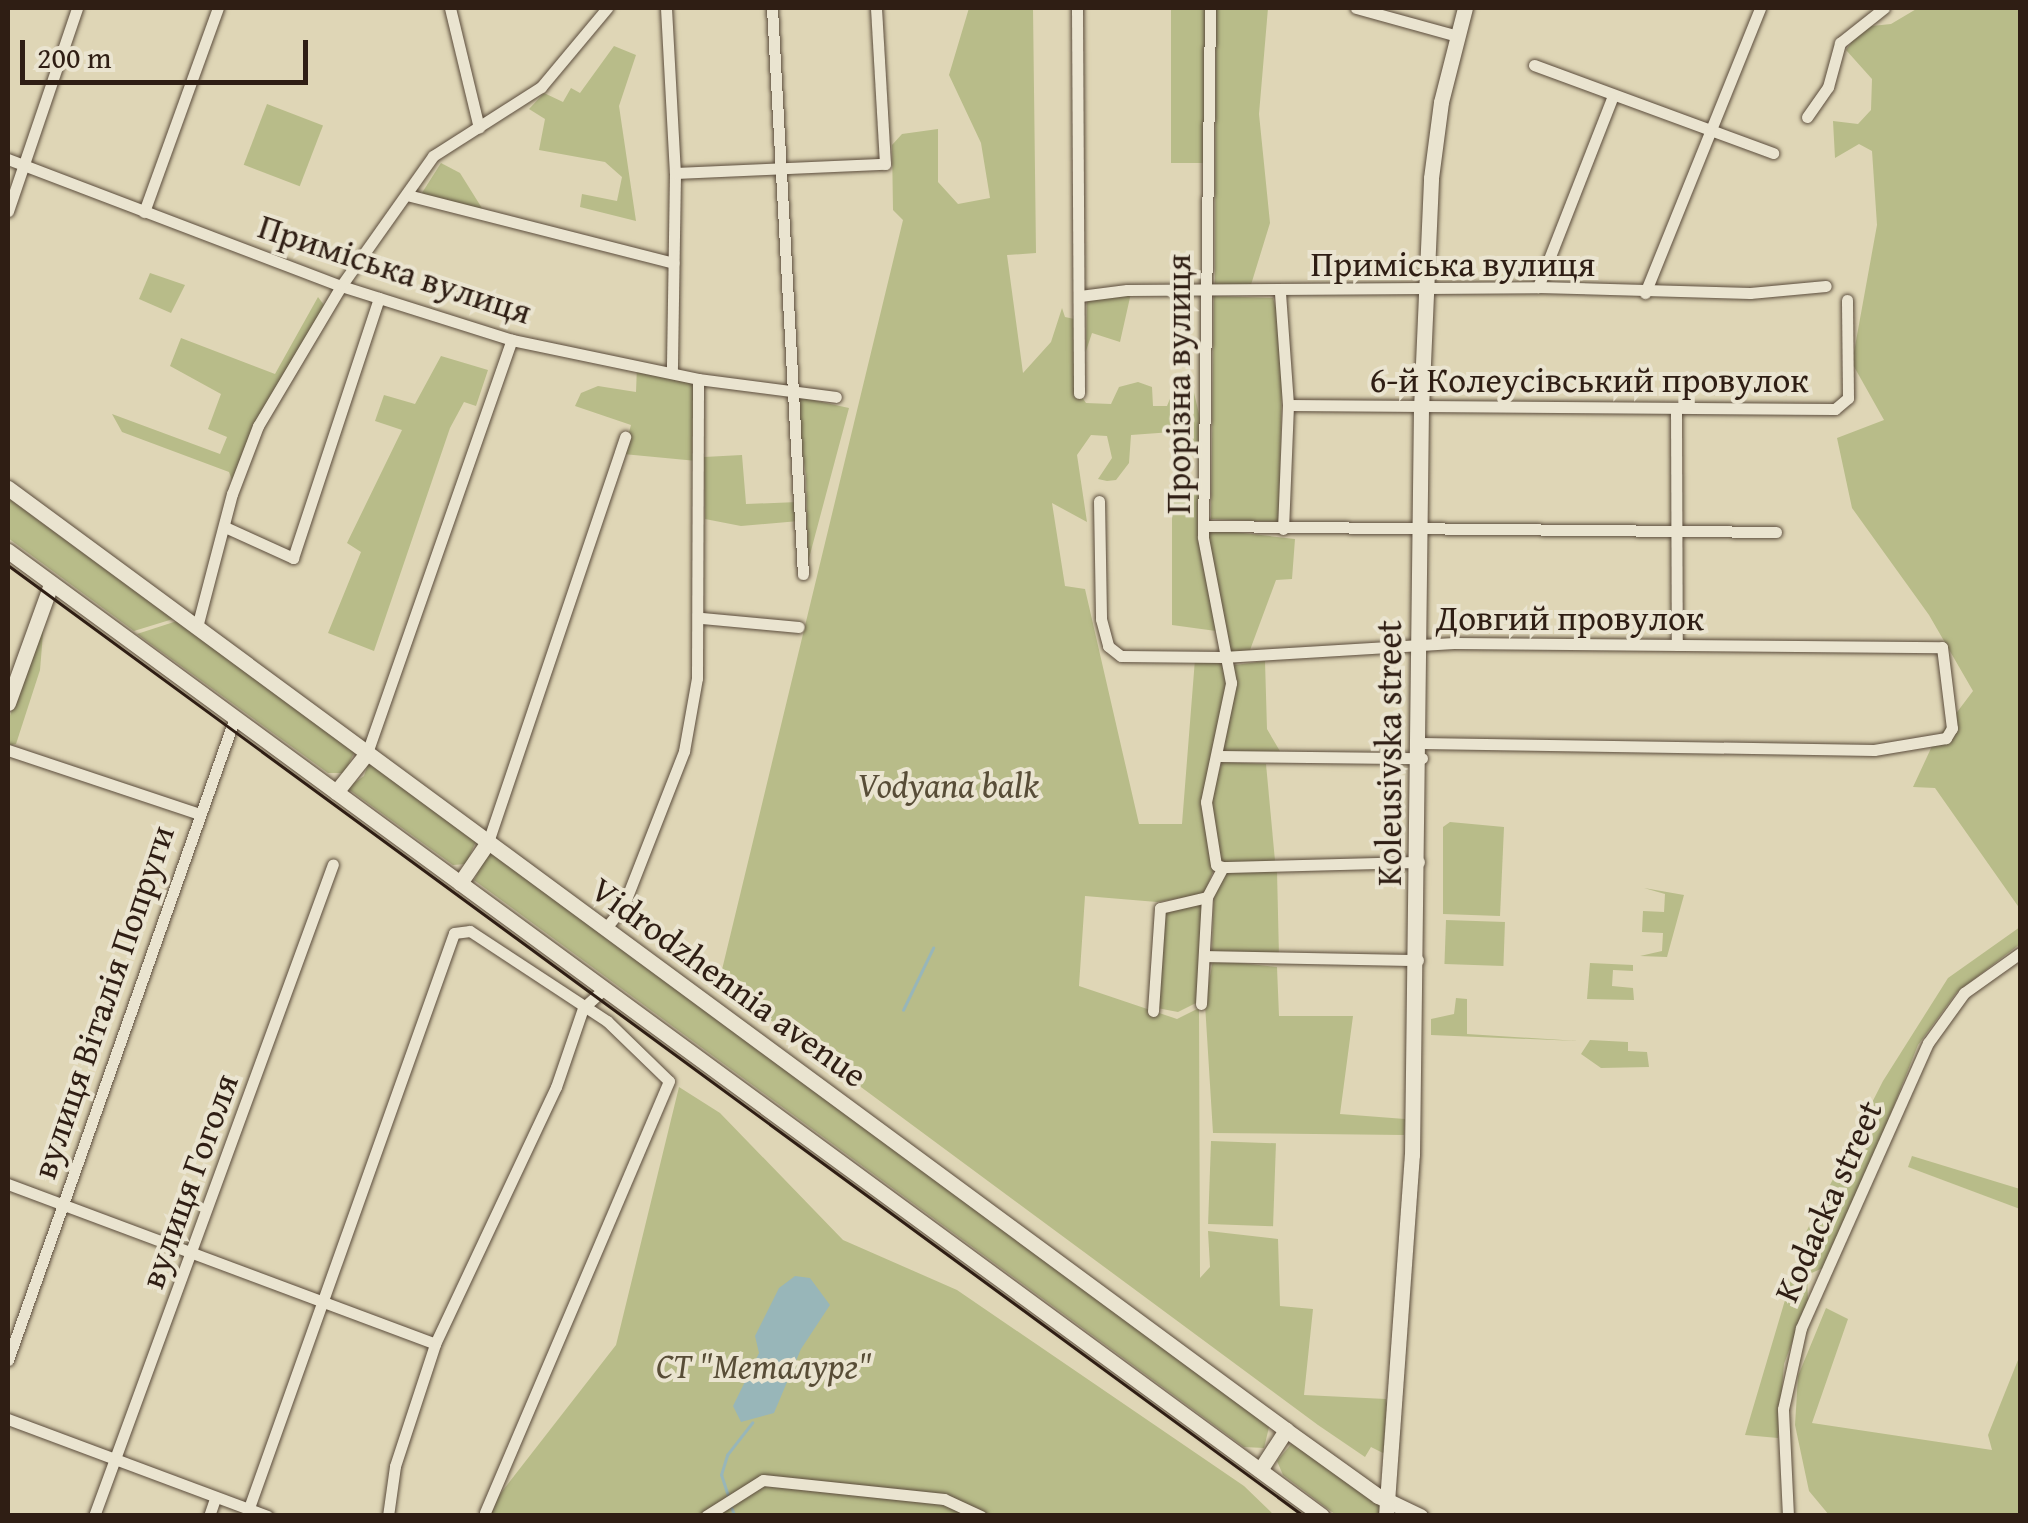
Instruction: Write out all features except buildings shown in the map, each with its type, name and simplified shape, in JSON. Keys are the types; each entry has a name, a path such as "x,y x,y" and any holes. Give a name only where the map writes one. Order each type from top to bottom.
{"main road":[{"name":"Koleusivska street","path":"1386,1508 1404,1307 1418,960 1421,408 1431,178 1465,8"},
{"name":"Vidrodzhennia avenue","path":"8,488 1286,1430 1386,1508 1420,1516"},
{"path":"8,551 1322,1516"},
{"path":"8,703 51,584"},
{"path":"336,792 368,753"},
{"path":"460,883 488,842"},
{"path":"1260,1470 1286,1430"}],"street":[{"path":"8,211 77,8"},
{"path":"144,212 218,8"},
{"path":"450,8 480,128"},
{"path":"197,628 258,426 341,286 433,156 541,87 607,8"},
{"path":"666,8 675,174 672,369"},
{"path":"772,8 803,574"},
{"path":"675,174 886,164 876,8"},
{"path":"1078,8 1079,393"},
{"name":"Прорізна вулиця","path":"1210,8 1206,526 1223,657 1232,683 1206,802 1216,866 1224,868"},
{"path":"1356,8 1458,36"},
{"path":"1645,292 1760,8"},
{"path":"1807,117 1828,87 1840,42 1884,8"},
{"path":"1534,65 1773,152"},
{"path":"1538,287 1613,96"},
{"name":"Приміська вулиця","path":"8,159 341,286 512,340 672,369 698,379 836,398"},
{"path":"406,196 673,263"},
{"name":"Приміська вулиця","path":"1080,296 1210,290 1280,293 1538,287 1645,292 1826,286"},
{"path":"1280,293 1288,405 1282,529"},
{"path":"225,527 293,558 380,298"},
{"name":"6-й Колеусівський провулок","path":"1288,405 1835,409 1848,398 1847,300"},
{"path":"368,753 512,340"},
{"path":"605,929 623,907 684,751 702,618 698,379"},
{"path":"1676,410 1677,645"},
{"path":"488,842 624,437"},
{"name":"Довгий провулок","path":"1098,501 1101,619 1108,646 1121,656 1223,657 1419,645 1942,647 1952,728 1946,738 1908,748 1421,751"},
{"path":"1206,526 1776,532"},
{"path":"702,618 799,628"},
{"name":"вулиця Віталія Попруги","path":"8,1360 66,1201 196,812 234,720"},
{"path":"8,750 196,812"},
{"path":"1219,756 1421,751"},
{"path":"1202,1004 1208,956 1207,897 1224,868 1420,862"},
{"name":"вулиця Гоголя","path":"94,1516 333,864"},
{"path":"1153,1010 1160,908 1207,897"},
{"path":"250,1505 454,933 470,931 584,1008 664,1070 667,1095 486,1512"},
{"name":"Kodacka street","path":"1788,1516 1783,1409 1801,1328 1928,1043 1964,993 2020,953"},
{"path":"1208,956 1418,960"},
{"path":"388,1516 395,1466 434,1344 556,1087 584,1008 603,990"},
{"path":"8,1184 66,1201 76,1214 434,1344"},
{"path":"8,1419 116,1458 215,1500 250,1505 267,1516"},
{"path":"706,1516 762,1480 944,1499 980,1516"},
{"path":"209,1516 215,1500"}],"green space":[{"name":"Vodyana balk","path":"969,8 1033,8 1036,253 1007,255 1023,373 1051,342 1062,308 1065,317 1079,320 1079,393 1086,403 1111,404 1119,387 1138,382 1152,387 1153,406 1167,406 1179,377 1191,380 1204,435 1204,455 1172,454 1172,432 1131,435 1129,463 1116,480 1107,481 1098,479 1112,458 1107,436 1091,435 1077,455 1087,522 1052,503 1065,586 1085,589 1139,824 1182,824 1195,659 1220,660 1229,684 1201,803 1214,869 1204,894 1157,902 1085,896 1079,986 1177,1019 1199,1008 1200,1278 1210,1267 1208,1231 1278,1239 1280,1306 1313,1309 1304,1395 1386,1399 1391,1433 1385,1454 1371,1447 1365,1457 1318,1425 719,982 903,220 893,210 892,145 902,134 938,129 938,182 958,204 990,198 981,143 949,75"},
{"path":"1171,8 1209,8 1209,163 1171,163"},
{"path":"1216,8 1268,8 1259,114 1270,223 1250,288 1215,290"},
{"path":"1918,8 2020,8 2020,909 1935,788 1913,787 1933,744 1973,691 1929,615 1852,508 1837,438 1884,420 1852,363 1877,225 1872,151 1859,144 1835,158 1833,121 1858,124 1871,110 1872,79 1846,50 1862,27 1891,24"},
{"path":"614,46 636,55 619,106 636,221 580,207 582,194 617,201 622,177 605,162 539,150 545,119 529,109 544,93 563,102 571,88 580,93"},
{"path":"267,104 323,126 300,186 244,165"},
{"path":"441,163 460,173 485,213 420,196"},
{"path":"150,273 185,285 171,313 139,299"},
{"path":"1131,293 1120,342 1092,333 1086,351 1087,296"},
{"path":"1214,296 1273,298 1283,332 1279,522 1211,519"},
{"path":"318,297 324,305 233,483 229,472 122,432 112,414 220,454 227,437 208,429 221,394 170,366 181,338 275,374"},
{"path":"441,356 488,370 476,406 464,402 450,428 374,651 328,633 361,552 347,543 402,430 375,421 384,395 415,404"},
{"path":"637,366 696,382 697,461 623,454 631,425 575,406 581,393 598,386 636,392"},
{"path":"794,396 849,408 808,562 806,476"},
{"path":"742,455 746,504 798,502 799,521 741,526 705,519 704,457"},
{"path":"1204,484 1216,631 1172,625 1172,487"},
{"path":"8,498 173,619 134,631 8,538"},
{"path":"1208,529 1295,539 1292,579 1276,580 1250,650 1225,653"},
{"path":"44,621 40,670 16,744 8,746 8,721"},
{"path":"177,621 349,745 354,753 344,773 328,773 137,634"},
{"path":"1265,661 1267,729 1281,753 1222,753 1233,682 1228,666"},
{"path":"369,761 476,841 466,864 453,865 347,788 364,776"},
{"path":"1222,762 1266,764 1275,861 1219,863 1210,801"},
{"path":"1450,822 1504,827 1500,916 1443,914 1443,827"},
{"path":"490,850 1270,1423 1264,1448 1244,1447 474,880"},
{"path":"1226,870 1277,871 1279,957 1212,953 1214,889"},
{"path":"1644,888 1684,895 1667,957 1640,956 1662,951 1663,933 1642,932 1643,911 1664,912 1665,894"},
{"path":"1205,901 1198,1002 1178,1012 1157,1008 1165,908"},
{"path":"1446,920 1505,922 1503,966 1444,964"},
{"path":"2020,927 2020,944 1957,992 1918,1045 1842,1236 1823,1268 1807,1275 1808,1300 1784,1364 1778,1438 1745,1435 1804,1236 1883,1081 1948,978"},
{"path":"1213,960 1277,967 1279,1016 1353,1016 1340,1114 1405,1119 1404,1135 1213,1133 1205,1004"},
{"path":"1590,963 1633,965 1633,971 1613,970 1612,986 1633,988 1634,1000 1587,999"},
{"path":"1456,998 1467,999 1467,1034 1578,1041 1431,1035 1431,1019 1454,1014"},
{"path":"1590,1040 1628,1042 1628,1051 1647,1052 1649,1067 1601,1068 1581,1054"},
{"name":"СТ \"Металург\"","path":"679,1087 720,1113 843,1240 957,1290 1244,1486 1274,1515 483,1516 616,1345"},
{"path":"1211,1141 1276,1143 1273,1226 1208,1224"},
{"path":"1912,1156 2020,1189 2020,1209 1908,1167"},
{"path":"1826,1308 1848,1319 1812,1423 1992,1450 1988,1435 2020,1355 2020,1515 1829,1515 1809,1491 1795,1425 1798,1376"},
{"path":"1293,1442 1379,1503 1381,1515 1336,1515 1283,1475 1277,1461"}],"water":[{"path":"795,1276 810,1278 830,1305 801,1349 774,1413 741,1422 733,1406 759,1353 755,1336 779,1288"}],"waterway":[{"path":"903,1010 933,948"},
{"path":"729,1499 721,1475 727,1455 752,1423"},
{"path":"731,1506 735,1516"}],"tram line":[{"path":"8,565 1304,1516"}]}
